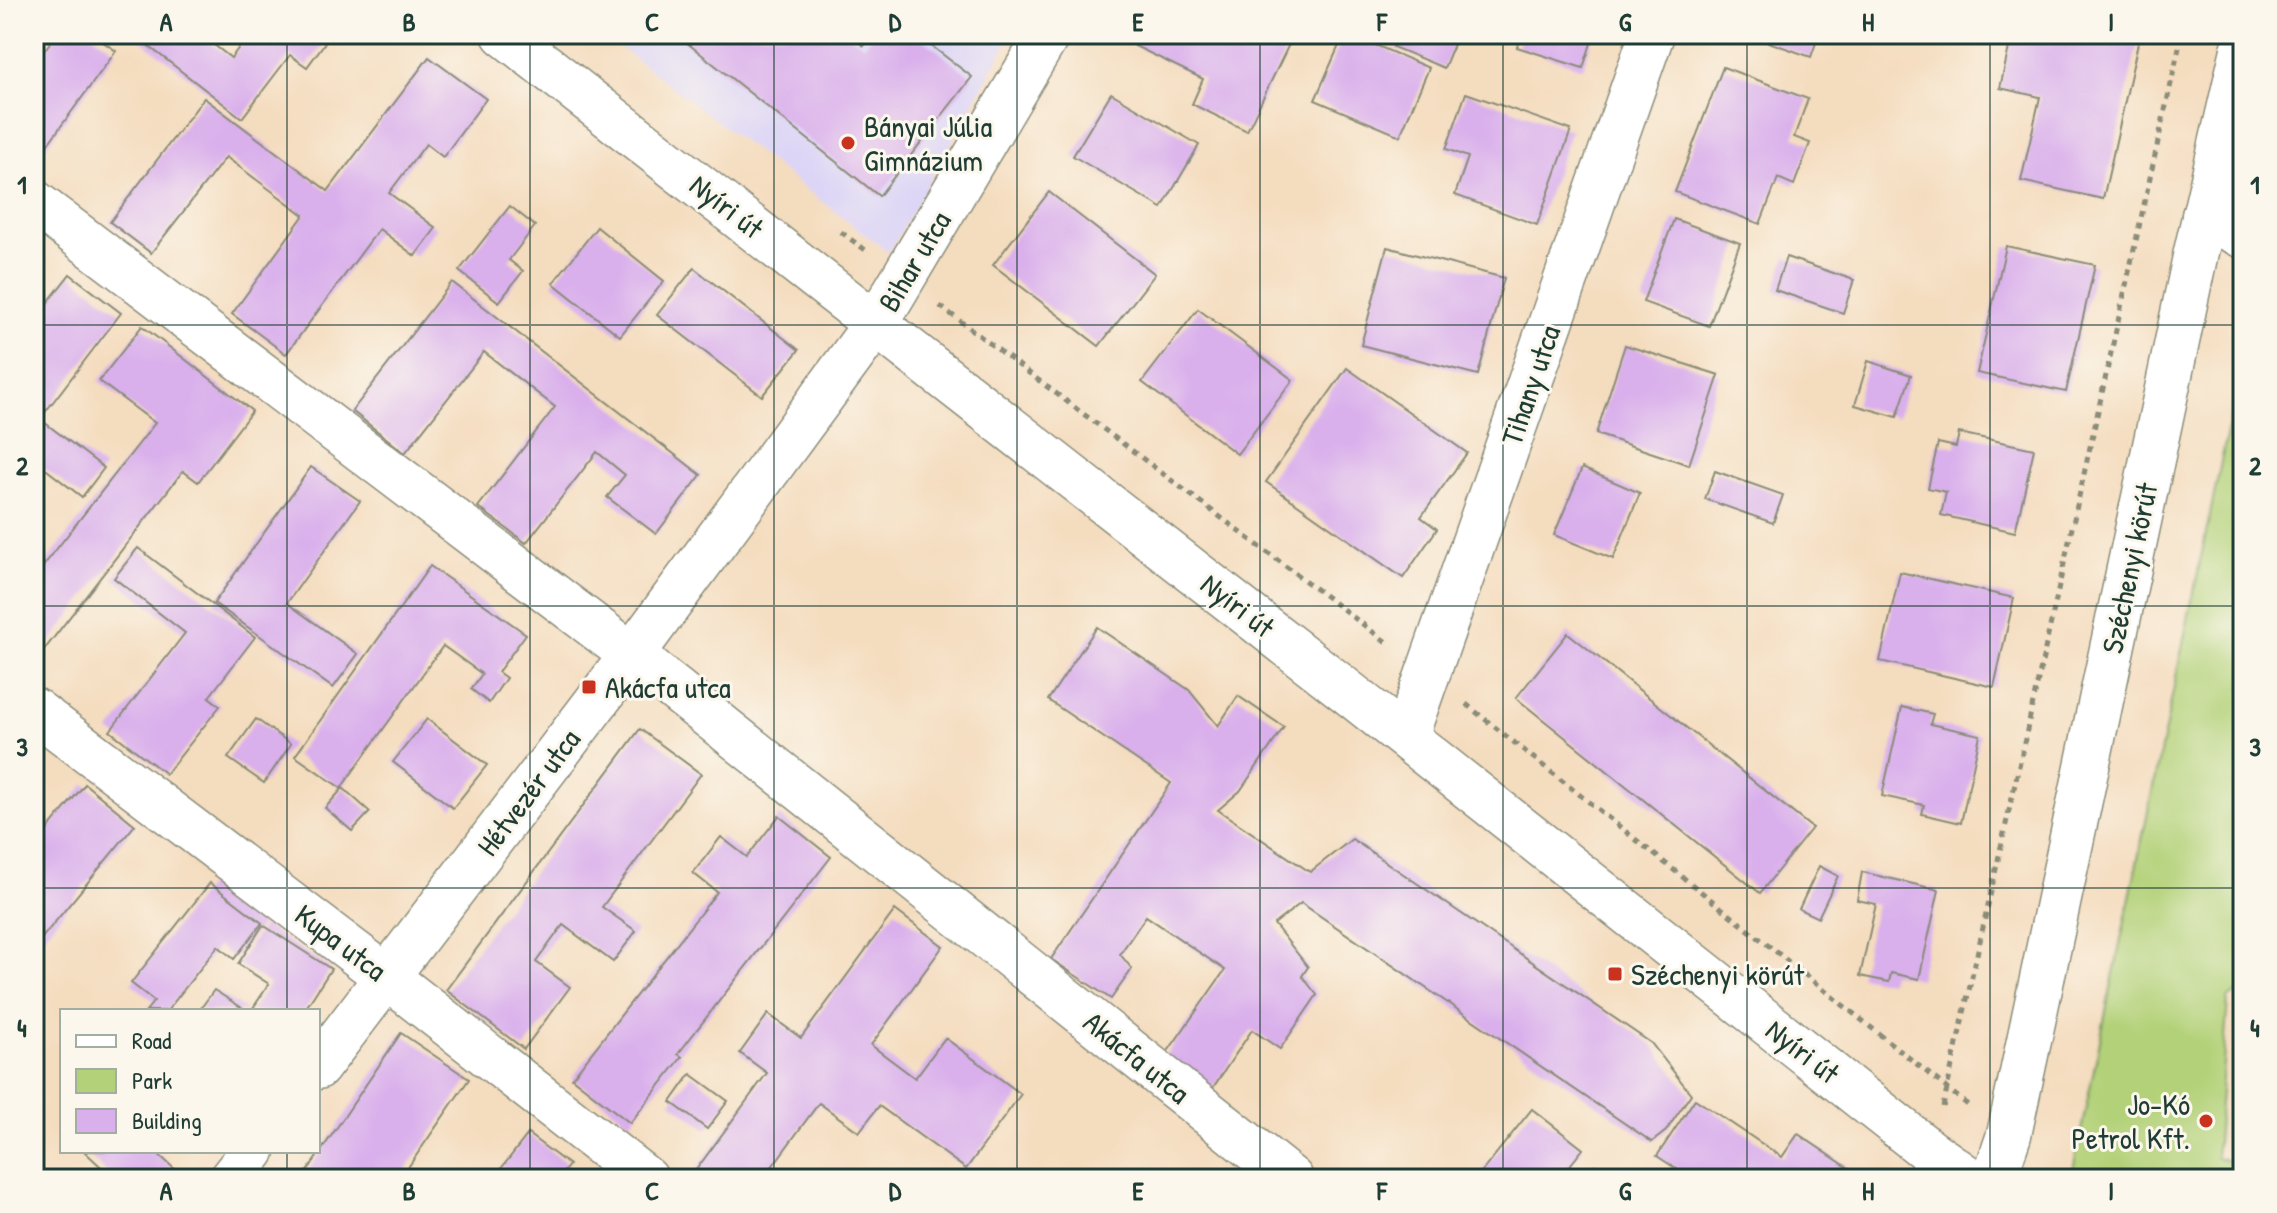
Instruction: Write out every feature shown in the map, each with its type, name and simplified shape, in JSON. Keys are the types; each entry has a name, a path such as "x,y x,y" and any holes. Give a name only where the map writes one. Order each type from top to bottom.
{"street":[{"name":"Nyíri út","path":"504,34 877,322 1929,1151 1969,1179"},
{"name":"Bihar utca","path":"877,322 1048,34"},
{"name":"Tihany utca","path":"1406,736 1652,34"},
{"name":"Széchenyi körút","path":"1994,1179 2009,1135 2204,216 2243,50"},
{"name":"Akácfa utca","path":"34,202 632,655 1291,1179"},
{"path":"2204,216 2243,236"},
{"name":"Hétvezér utca","path":"320,1064 632,655 877,322"},
{"name":"Kupa utca","path":"34,710 387,977 646,1179"},
{"path":"231,1179 251,1153"}],"path":[{"path":"1948,1090 2182,34"},
{"path":"840,231 1429,675 1948,1090 2009,1135"}],"shaded area":[{"name":"Bányai Júlia Gimnázium","path":"603,34 1012,34 889,253"}],"green space":[{"path":"2243,357 2243,988 2228,999 2216,1157 2243,1164 2243,1179 2076,1179 2072,1174"}],"building":[{"path":"56,34 92,34 116,51 34,163 34,65"},
{"path":"133,34 200,34 231,58 249,34 325,34 329,37 307,67 290,55 242,118"},
{"path":"676,34 848,34 864,46 874,34 916,34 972,77 879,196"},
{"path":"1141,34 1294,34 1247,131 1192,104 1203,79 1135,46"},
{"path":"1344,34 1429,68 1400,136 1315,100"},
{"path":"1399,34 1458,34 1444,68 1393,47"},
{"path":"1521,34 1594,34 1583,68 1517,47"},
{"path":"1746,34 1819,34 1811,57"},
{"path":"2012,34 2140,34 2103,199 2021,181 2040,97 2000,88"},
{"path":"429,57 486,99 443,157 426,144 389,193 436,228 415,256 379,229 286,354 232,314 304,215 226,157 151,253 110,222 204,98 328,191"},
{"path":"1723,67 1808,99 1794,137 1810,143 1794,185 1778,178 1760,224 1675,192"},
{"path":"1111,93 1199,145 1162,208 1073,156"},
{"path":"1466,93 1571,130 1537,225 1455,195 1468,157 1446,149"},
{"path":"1049,192 1155,274 1099,346 993,265"},
{"path":"510,206 535,226 509,260 523,271 499,302 459,271"},
{"path":"1674,219 1740,243 1709,326 1643,302"},
{"path":"597,227 664,281 620,336 553,283"},
{"path":"2006,246 2095,265 2066,392 1977,373"},
{"path":"1387,247 1504,278 1478,375 1361,345"},
{"path":"1786,257 1854,280 1843,313 1775,290"},
{"path":"694,268 799,350 762,396 657,315"},
{"path":"70,274 121,313 40,419 104,468 82,497 34,460 34,320"},
{"path":"452,282 701,475 656,534 607,497 625,475 597,452 526,543 478,507 555,407 484,352 405,453 352,411"},
{"path":"1198,309 1293,380 1237,454 1142,382"},
{"path":"142,326 252,411 198,482 183,471 34,663 34,578 155,423 99,381"},
{"path":"1625,345 1719,375 1689,465 1596,434"},
{"path":"1868,361 1911,375 1897,417 1855,405"},
{"path":"1347,368 1467,453 1421,517 1437,529 1403,578 1266,482"},
{"path":"1959,433 2034,449 2015,532 1941,515 1946,492 1928,488 1938,443 1956,447"},
{"path":"311,467 360,501 287,603 358,654 333,688 214,603"},
{"path":"1582,468 1640,493 1613,559 1554,535"},
{"path":"1715,471 1783,495 1773,523 1705,499"},
{"path":"138,548 255,637 209,697 220,706 166,774 110,731 185,633 114,578"},
{"path":"430,566 526,634 498,672 506,678 489,703 471,689 482,674 443,646 341,788 295,756"},
{"path":"1900,572 2014,598 1994,687 1880,661"},
{"path":"1097,627 1189,690 1218,726 1238,696 1284,727 1240,791 1218,810 1310,872 1352,839 1651,1043 1691,1094 1666,1131 1652,1142 1301,903 1274,924 1308,967 1302,976 1317,995 1280,1049 1252,1030 1212,1089 1164,1057 1225,970 1146,916 1120,954 1132,969 1111,999 1051,959 1171,783 1048,700"},
{"path":"1568,633 1812,828 1760,893 1516,698"},
{"path":"1902,707 1933,714 1930,724 1980,735 1961,823 1922,814 1924,805 1882,796"},
{"path":"256,719 291,744 264,783 228,758"},
{"path":"427,719 487,765 453,808 393,762"},
{"path":"640,729 701,774 602,907 636,931 613,962 563,925 536,962 570,987 524,1049 446,990"},
{"path":"85,784 135,825 37,944 34,942 34,846"},
{"path":"343,788 370,812 352,831 325,808"},
{"path":"779,816 831,857 678,1054 682,1057 630,1123 572,1078 717,892 693,873 721,837 747,857"},
{"path":"1819,866 1838,876 1818,918 1799,909"},
{"path":"1862,872 1939,890 1919,979 1891,973 1889,982 1860,976 1876,904 1857,900"},
{"path":"210,883 262,923 234,959 218,946 169,1009 148,1009 154,1001 131,983"},
{"path":"895,910 943,946 871,1045 915,1078 945,1038 1021,1094 966,1169 879,1106 859,1132 819,1103 763,1179 709,1179 696,1170 767,1073 740,1053 768,1014 801,1038"},
{"path":"263,925 331,969 305,1009 252,1009 269,984 238,964"},
{"path":"214,990 244,1009 202,1009"},
{"path":"401,1033 469,1079 400,1179 302,1179"},
{"path":"691,1074 728,1101 707,1129 671,1102"},
{"path":"1695,1099 1782,1157 1798,1134 1865,1179 1692,1179 1657,1156"},
{"path":"1532,1109 1583,1149 1559,1179 1476,1179"},
{"path":"528,1134 569,1165 558,1179 493,1179"},
{"path":"86,1153 157,1153 181,1175 177,1179 114,1179"},
{"path":"1595,1165 1614,1179 1585,1179"}],"place":[{"name":"Bányai Júlia Gimnázium","path":"848,143"},
{"name":"Akácfa utca","path":"589,687"},
{"name":"Széchenyi körút","path":"1615,974"},
{"name":"Jo-Kó Petrol Kft.","path":"2206,1121"}]}
